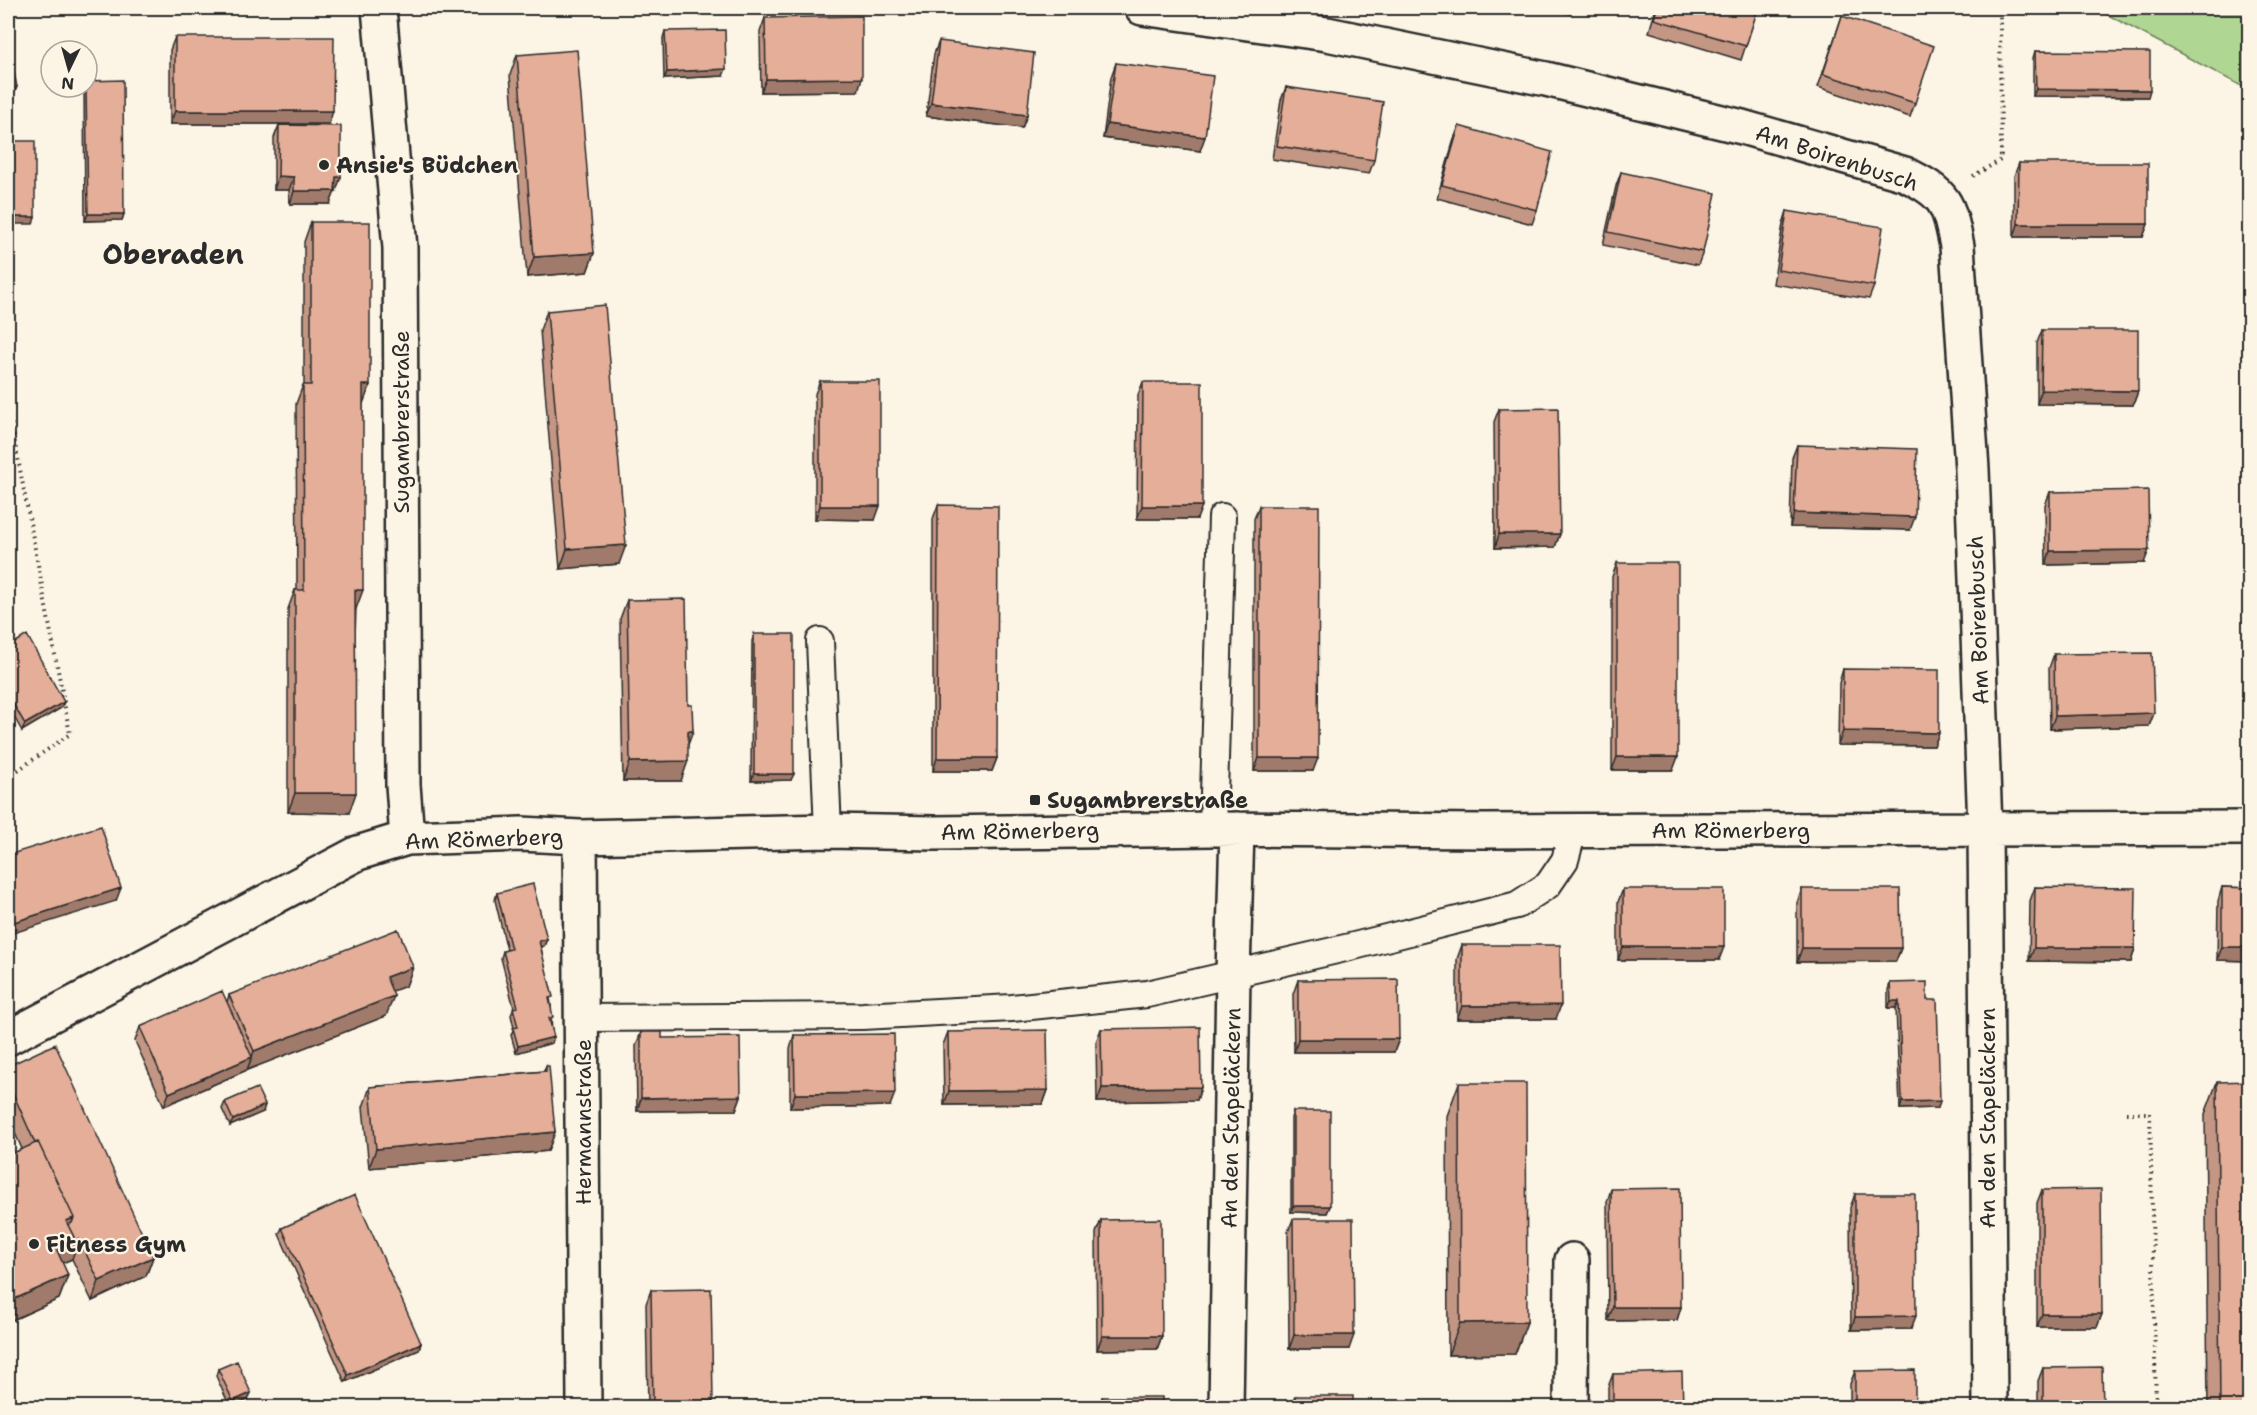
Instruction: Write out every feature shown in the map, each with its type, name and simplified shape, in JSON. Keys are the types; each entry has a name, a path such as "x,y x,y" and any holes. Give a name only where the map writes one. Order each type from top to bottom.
{"street":[{"name":"Sugambrerstraße","path":"379,8 400,248 403,785 407,838"},
{"name":"Am Boirenbusch","path":"1142,8 1327,34 1546,79 1742,127 1905,174 1941,195 1952,219 1958,246 1972,470 1985,828"},
{"name":"An den Stapeläckern","path":"1985,828 1990,1407"},
{"name":"Am Römerberg","path":"8,1038 358,853 407,838 521,834 580,837 828,831 2250,828"},
{"name":"An den Stapeläckern","path":"1225,829 1233,974 1226,1407"},
{"name":"Hermannstraße","path":"580,837 584,1407"},
{"path":"1571,1407 1572,1260"}],"lane":[{"path":"1222,517 1225,829"},
{"path":"820,641 828,831"},
{"path":"582,1018 863,1016 1012,1008 1147,994 1517,905 1548,885 1565,860 1573,831"}],"path":[{"path":"1941,195 2001,160 2000,8"},
{"path":"8,406 70,735 8,777"},
{"path":"2126,1113 2150,1113 2156,1407"}],"green space":[{"path":"2095,8 2249,8 2249,90"}],"building":[{"path":"1657,8 1758,8 1746,46 1654,19"},
{"path":"862,16 862,78 766,79 765,18"},
{"path":"1842,16 1934,46 1915,103 1823,74"},
{"path":"725,30 726,69 667,72 665,31"},
{"path":"175,37 334,37 333,111 175,111"},
{"path":"939,41 1034,53 1027,115 931,103"},
{"path":"8,44 17,87 8,89"},
{"path":"577,50 594,253 534,257 517,55"},
{"path":"2035,51 2150,52 2150,90 2036,89"},
{"path":"1116,63 1213,76 1205,137 1107,124"},
{"path":"123,80 124,214 88,214 86,99 99,99 99,81"},
{"path":"1286,87 1383,102 1374,160 1277,146"},
{"path":"279,125 341,126 341,177 336,177 335,191 294,191 294,177 278,176"},
{"path":"1459,126 1552,152 1537,210 1442,185"},
{"path":"8,141 35,141 35,217 8,217"},
{"path":"2019,163 2148,163 2148,224 2018,224"},
{"path":"1621,172 1716,193 1703,252 1608,232"},
{"path":"1787,211 1883,227 1874,286 1778,270"},
{"path":"311,222 370,222 370,385 363,385 363,590 355,590 356,793 295,793 295,590 304,590 303,385 311,385"},
{"path":"605,305 626,545 567,549 547,311"},
{"path":"2042,330 2138,330 2138,391 2041,390"},
{"path":"820,381 880,381 880,506 820,506"},
{"path":"1143,382 1202,382 1202,506 1142,506"},
{"path":"1558,408 1560,534 1499,534 1499,409"},
{"path":"1797,445 1917,449 1915,517 1794,513"},
{"path":"2148,490 2149,550 2050,551 2050,492"},
{"path":"938,505 998,506 997,758 937,758"},
{"path":"1259,506 1319,506 1318,758 1259,758"},
{"path":"1617,563 1678,563 1678,757 1617,757"},
{"path":"686,599 688,705 692,705 693,731 688,731 688,761 630,762 627,600"},
{"path":"754,634 794,634 794,774 754,774"},
{"path":"27,635 64,702 25,724 8,695 8,647"},
{"path":"2152,653 2154,713 2055,716 2054,654"},
{"path":"1843,669 1939,670 1939,733 1843,731"},
{"path":"101,826 121,888 14,922 16,928 8,930 8,855"},
{"path":"533,884 547,939 539,941 553,997 549,998 553,1017 549,1018 554,1037 518,1046 513,1028 518,1027 513,1008 518,1007 503,951 511,949 497,893"},
{"path":"2035,887 2136,888 2135,948 2034,948"},
{"path":"2222,887 2250,888 2250,947 2222,947"},
{"path":"1623,889 1724,889 1724,947 1623,947"},
{"path":"1802,889 1900,889 1901,948 1802,948"},
{"path":"398,929 413,967 386,977 394,996 254,1051 229,995"},
{"path":"1462,945 1560,945 1561,1005 1462,1006"},
{"path":"1398,979 1399,1039 1298,1039 1298,980"},
{"path":"1927,982 1927,1000 1937,1000 1940,1101 1902,1102 1899,1001 1891,1001 1890,983"},
{"path":"222,991 252,1057 169,1093 140,1027"},
{"path":"1200,1027 1201,1087 1102,1088 1101,1029"},
{"path":"1047,1030 1048,1090 949,1091 948,1032"},
{"path":"641,1032 662,1032 662,1038 740,1037 741,1096 641,1098"},
{"path":"894,1034 895,1093 795,1094 794,1035"},
{"path":"55,1044 153,1257 99,1281 79,1239 72,1242 74,1237 68,1225 74,1218 38,1142 35,1143 8,1082 8,1066"},
{"path":"546,1066 549,1066 555,1132 376,1149 370,1087 546,1071"},
{"path":"2250,1081 2250,1407 2220,1407 2217,1082"},
{"path":"1459,1083 1526,1083 1527,1322 1460,1323"},
{"path":"257,1088 265,1105 233,1120 225,1102"},
{"path":"1293,1111 1330,1111 1330,1206 1293,1206"},
{"name":"Fitness Gym","path":"38,1142 74,1218 66,1221 74,1237 55,1246 68,1275 8,1302 8,1152 9,1155"},
{"path":"1680,1188 1681,1307 1613,1307 1611,1189"},
{"path":"2101,1189 2102,1314 2042,1314 2042,1190"},
{"path":"1855,1194 1915,1194 1916,1316 1855,1317"},
{"path":"355,1195 421,1343 348,1375 282,1228"},
{"path":"1161,1219 1162,1336 1102,1336 1101,1220"},
{"path":"1293,1219 1353,1219 1354,1335 1294,1335"},
{"path":"711,1289 713,1401 653,1402 651,1290"},
{"path":"237,1361 251,1393 233,1401 218,1369"},
{"path":"2102,1367 2103,1407 2043,1407 2043,1368"},
{"path":"1915,1370 1915,1407 1855,1407 1855,1371"},
{"path":"1682,1372 1683,1407 1613,1407 1613,1374"},
{"path":"1295,1396 1353,1396 1353,1407 1295,1407"},
{"path":"1102,1397 1162,1397 1162,1407 1102,1407"},
{"path":"517,1406 518,1407 457,1407"}],"place":[{"name":"Ansie's Büdchen","path":"324,165"},
{"name":"Sugambrerstraße","path":"1035,800"},
{"name":"Fitness Gym","path":"34,1244"}],"district":[{"name":"Oberaden","path":"173,254"}]}
